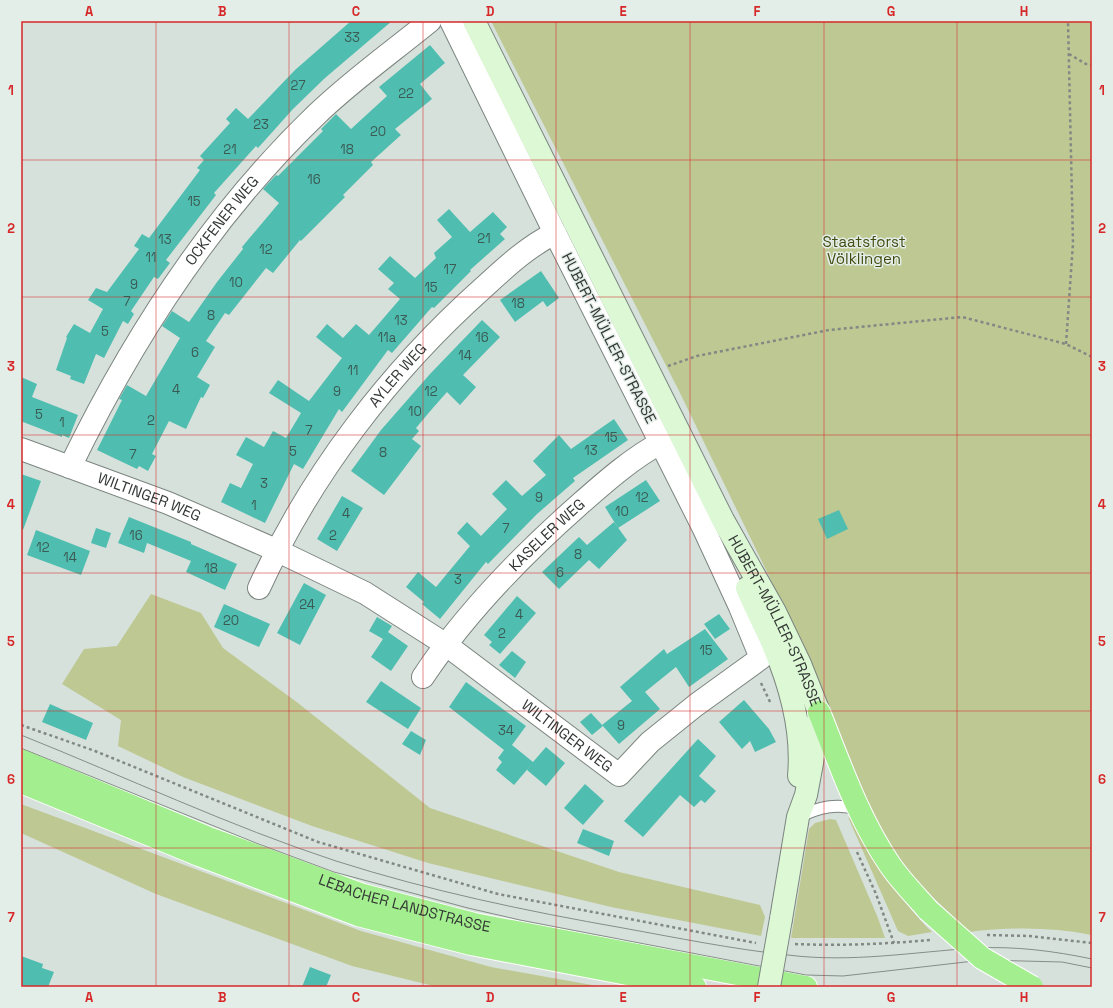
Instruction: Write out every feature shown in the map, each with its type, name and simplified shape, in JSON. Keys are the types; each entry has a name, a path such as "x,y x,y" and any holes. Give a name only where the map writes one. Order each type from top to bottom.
{"highway":[{"path":"819,712 858,809 891,866 928,910 982,958 1032,987"},
{"name":"LEBACHER LANDSTRASSE","path":"21,760 206,837 363,896 481,925 806,987"},
{"name":"LEBACHER LANDSTRASSE","path":"21,782 199,855 358,914 471,944 695,987"}],"main road":[{"name":"HUBERT-MÜLLER-STRASSE","path":"474,21 723,520 776,612 800,664 819,712 806,795 798,817"},
{"name":"HUBERT-MÜLLER-STRASSE","path":"723,520 768,653 792,697 798,732 798,817 769,987"}],"street":[{"name":"OCKFENER WEG","path":"70,467 121,369 163,300 210,234 258,175 317,114 430,21"},
{"name":"HUBERT-MÜLLER-STRASSE","path":"451,21 555,233 662,442 740,607 768,653"},
{"name":"AYLER WEG","path":"276,550 324,471 366,413 412,357 461,308 528,248 555,233"},
{"name":"KASELER WEG","path":"445,644 497,583 552,529 606,482 651,448 662,442"},
{"name":"WILTINGER WEG","path":"21,449 168,503 276,550 365,593 445,644 619,775 650,742 696,705 768,653"},
{"path":"259,588 276,550"},
{"path":"423,677 445,644"}],"lane":[{"path":"798,817 814,810 829,806 848,806 858,809"}],"path":[{"path":"1066,344 1073,243 1068,21"},
{"path":"1069,54 1086,64 1092,65"},
{"path":"650,372 697,356 829,330 962,317 1066,344 1092,357"},
{"path":"21,725 95,751 318,842 498,894 746,942 762,943"},
{"path":"856,851 876,894 894,943"},
{"path":"985,935 1029,936 1092,943"},
{"path":"793,944 824,946 932,940"}],"green space":[{"name":"Staatsforst Völklingen","path":"491,21 1092,21 1092,935 1046,929 1000,929 969,932 916,881 892,850 873,815 820,686 768,574 679,391"},
{"path":"151,594 201,613 223,648 298,703 430,808 619,872 760,905 765,917 761,936 611,907 428,863 312,826 183,777 118,746 121,720 62,684 84,649 117,646"},
{"path":"21,804 361,931 491,967 603,987 438,987 352,966 156,894 21,833"},
{"path":"848,817 855,822 881,866 909,907 932,932 908,936 898,931"},
{"path":"830,819 836,820 878,918 885,938 791,938 809,829 815,823"}],"building":[{"path":"351,21 392,21 325,78 293,109 258,148 256,146 214,193 216,195 166,260 170,263 158,279 154,277 131,311 134,314 128,324 123,321 104,358 96,354 84,384 70,379 71,376 56,370 67,338 66,337 74,324 90,333 103,309 88,300 96,288 107,292 139,249 134,246 142,234 149,238 200,170 197,168 204,160 200,156 230,123 226,119 236,108 248,119 295,70"},
{"path":"430,45 445,63 420,84 432,99 395,129 401,135 371,162 373,165 343,195 345,197 301,241 300,240 273,273 266,268 229,315 225,313 206,341 215,347 197,377 210,385 203,398 201,397 186,429 169,421 152,454 156,456 148,471 139,466 137,469 97,450 122,400 119,399 127,385 146,396 180,338 162,326 172,311 189,322 217,282 243,249 242,247 279,203 263,189 323,131 321,129 336,114 351,129 387,96 379,87"},
{"path":"449,209 470,232 493,212 507,227 500,234 505,239 470,270 471,271 434,308 432,307 392,353 388,350 342,412 339,409 303,469 294,464 265,523 221,502 230,483 241,488 253,464 236,455 246,437 264,447 273,431 286,438 301,413 269,393 278,380 309,401 342,358 316,337 327,324 343,338 356,324 369,335 400,299 388,289 394,283 378,269 390,256 415,278 436,258 434,253 452,237 437,220"},
{"path":"541,271 559,298 547,307 543,301 515,322 500,300"},
{"path":"482,320 500,337 463,375 476,387 460,405 447,392 432,409 416,428 419,431 412,439 421,446 384,495 351,471 381,430 430,374"},
{"path":"21,377 37,384 32,397 78,415 69,438 62,435 62,437 23,422 21,423"},
{"path":"614,419 628,440 573,478 575,481 537,514 488,564 486,562 440,619 422,604 424,602 406,587 418,572 436,587 470,546 457,533 467,522 481,536 507,509 492,494 506,480 522,496 546,475 533,461 559,435 571,449"},
{"path":"21,474 41,481 23,530 21,529"},
{"path":"646,480 660,501 618,528 605,507"},
{"path":"342,496 363,508 337,551 317,539"},
{"path":"839,510 848,529 827,539 818,519"},
{"path":"129,517 191,542 191,544 237,564 225,590 186,572 191,561 147,543 144,553 118,543"},
{"path":"614,522 627,540 599,569 589,560 559,589 542,572 579,537 587,545"},
{"path":"96,528 111,533 106,548 91,543"},
{"path":"36,530 90,551 81,575 27,555"},
{"path":"304,583 326,595 300,645 277,633"},
{"path":"517,596 536,613 500,654 489,645 492,642 484,635"},
{"path":"224,604 270,624 259,647 214,627"},
{"path":"719,614 730,629 715,639 704,624"},
{"path":"377,617 392,626 388,632 408,646 391,671 371,657 383,639 369,631"},
{"path":"705,629 728,659 689,687 676,667 645,692 660,709 619,744 602,725 632,701 620,687 664,649 667,654"},
{"path":"512,651 526,662 515,678 499,665"},
{"path":"381,681 421,708 408,729 366,702"},
{"path":"466,682 526,726 512,745 533,762 546,747 565,763 546,786 527,770 531,765 514,785 496,770 502,762 498,758 504,750 449,707"},
{"path":"744,700 769,729 776,742 755,752 750,741 742,749 719,722"},
{"path":"50,704 93,723 86,740 42,722"},
{"path":"591,713 603,726 592,735 580,722"},
{"path":"411,731 426,740 420,755 402,744"},
{"path":"698,739 716,756 699,776 716,791 705,803 701,800 694,807 680,795 643,837 624,821"},
{"path":"585,784 604,801 583,825 564,808"},
{"path":"583,829 614,841 609,856 577,843"},
{"path":"21,956 43,964 42,968 54,972 48,987 21,987"},
{"path":"310,967 331,975 326,987 302,987"}],"tram line":[{"path":"21,735 217,817 336,861 407,882 514,907 767,953 835,958 882,956 976,948 1005,948 1034,950 1092,959"},
{"path":"21,748 256,843 334,872 468,908 520,920 806,975 843,976 983,960 1062,962 1092,968"}]}
